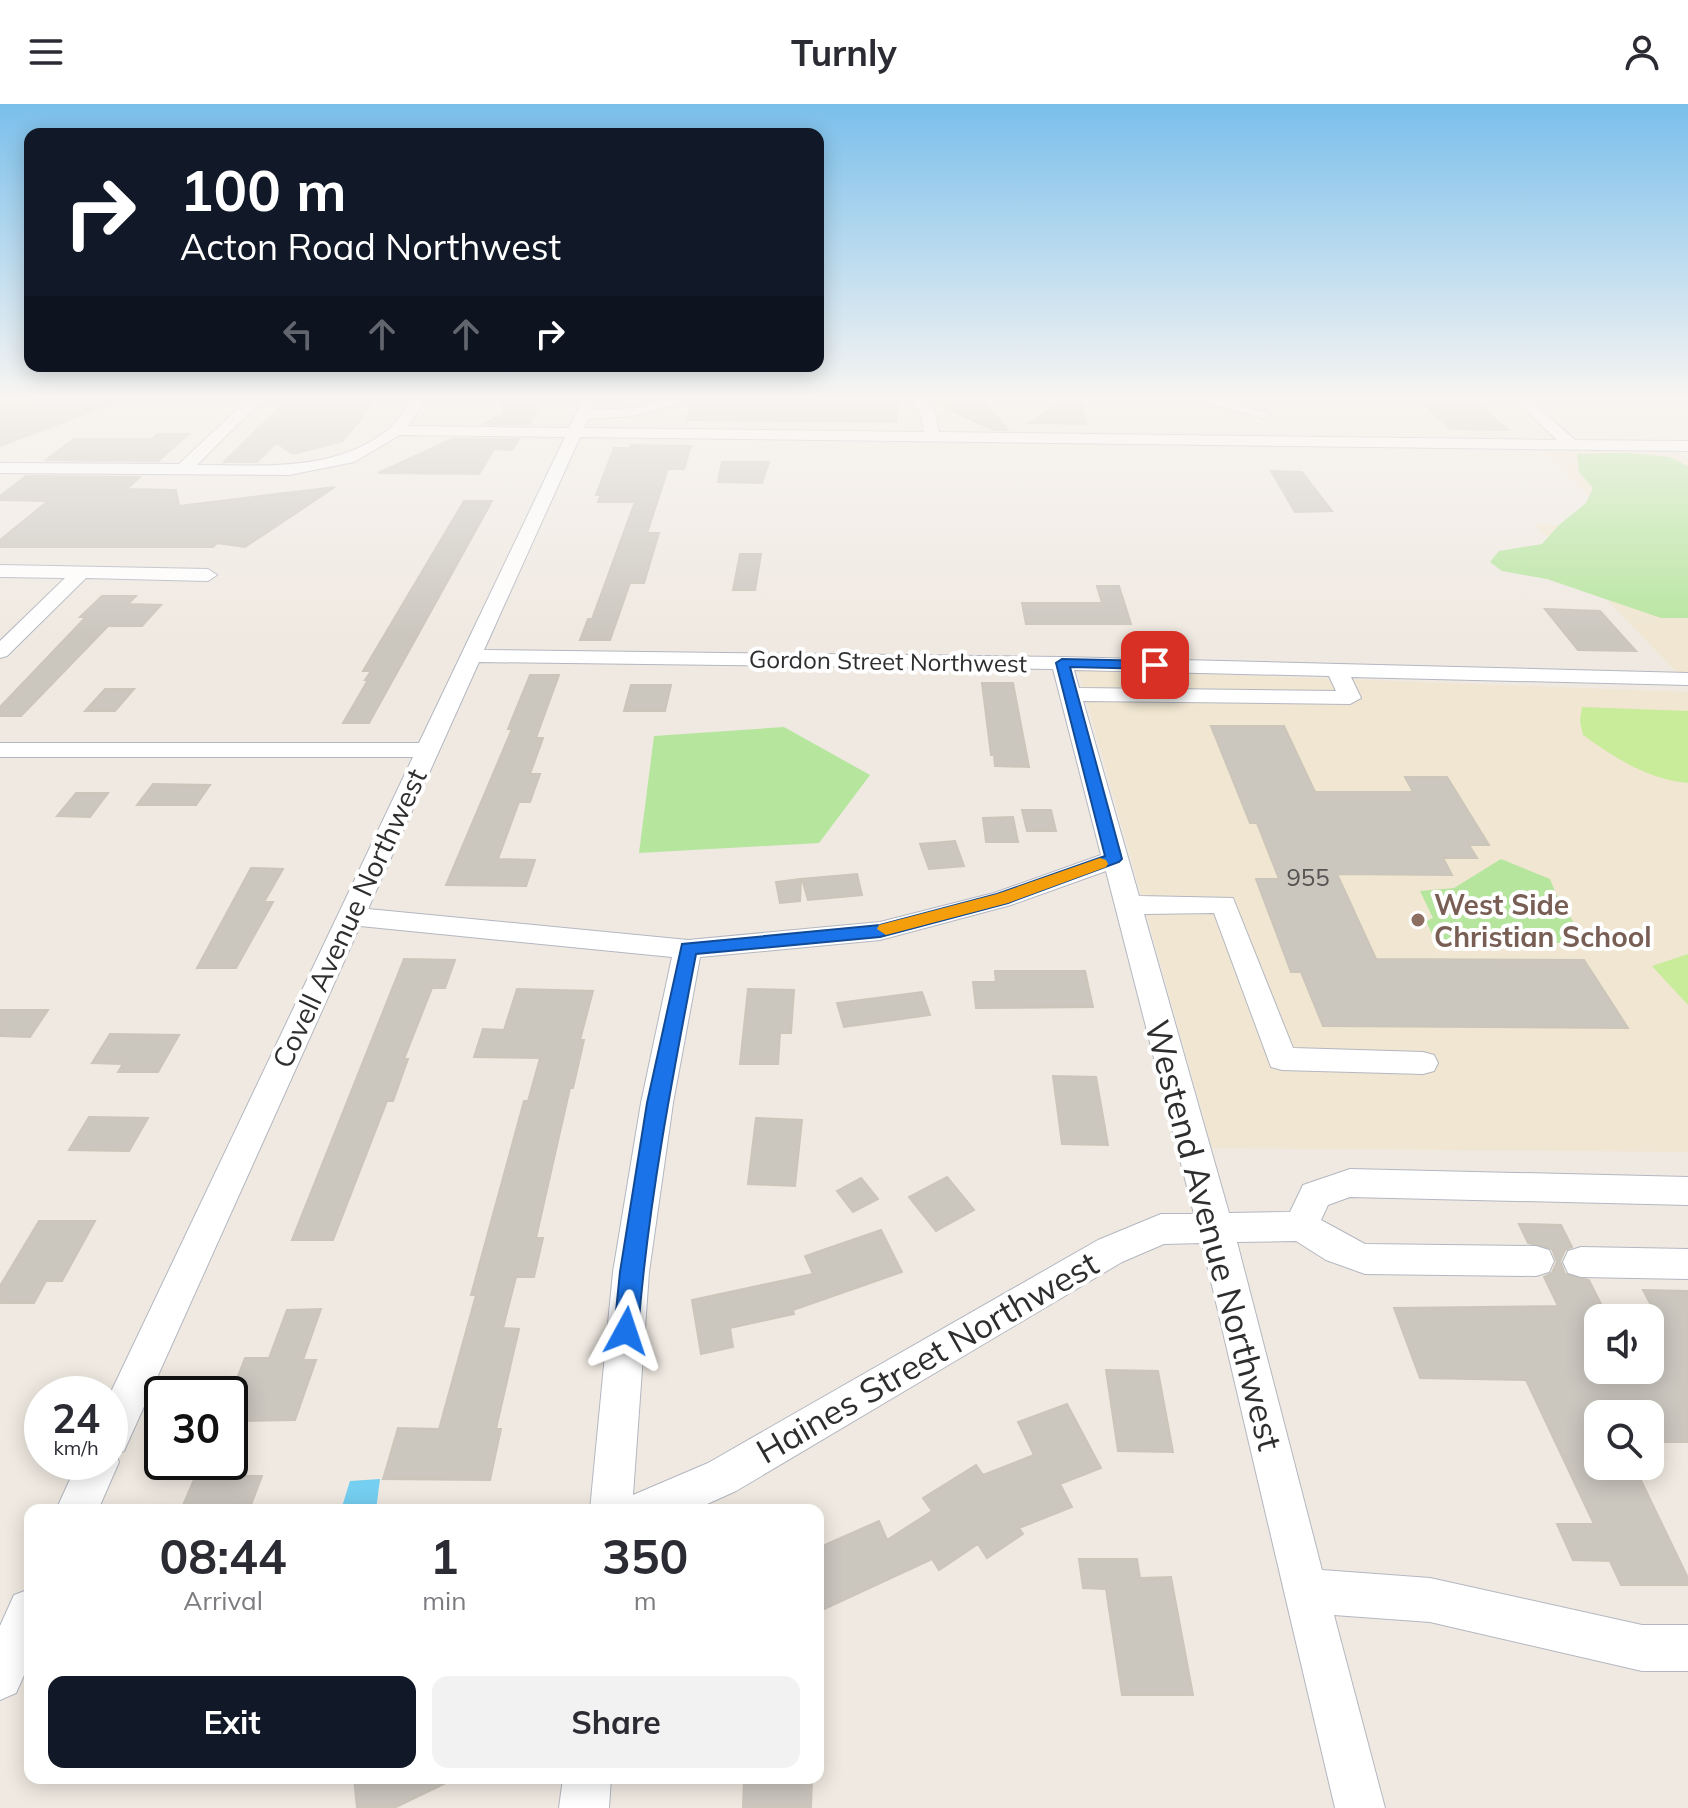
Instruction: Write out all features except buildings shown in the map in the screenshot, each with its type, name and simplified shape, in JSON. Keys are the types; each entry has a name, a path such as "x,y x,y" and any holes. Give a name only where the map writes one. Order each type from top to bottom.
{"street":[{"name":"Covell Avenue Northwest","path":"128,1398 554,479"},
{"path":"0,571 208,575"},
{"path":"0,652 81,573"},
{"name":"Gordon Street Northwest","path":"471,656 1066,678 1337,670 1688,679"},
{"path":"1066,678 1350,698 1337,670"},
{"name":"Westend Avenue Northwest","path":"1066,678 1215,1226 1360,1808"},
{"path":"0,750 427,750"},
{"path":"352,916 688,949 880,931 1002,899 1114,859"},
{"path":"1126,905 1220,893 1282,1059 1423,1063"},
{"path":"612,1504 631,1272 657,1103 688,949"},
{"path":"1536,1261 1365,1259 1338,1249 1301,1226 1315,1195 1350,1183 1688,1191"},
{"name":"Haines Street Northwest","path":"660,1504 722,1477 1110,1251 1161,1229 1301,1226"},
{"path":"1581,1262 1688,1264"},
{"path":"80,1504 91,1480"},
{"path":"1305,1591 1430,1600 1642,1648 1688,1648"},
{"path":"584,1808 586,1784"}],"shaded area":[{"path":"1571,479 1688,479 1688,684 1535,525 1619,526"},
{"name":"West Side Christian School","path":"1078,669 1688,692 1688,1152 1212,1148"}],"green space":[{"path":"1585,479 1688,479 1688,618 1661,618 1547,579 1502,571 1490,562 1499,551 1542,544 1586,503 1593,488"},
{"path":"1582,707 1688,711 1688,783 1645,772 1583,735 1580,721"},
{"path":"784,727 870,775 819,843 639,853 654,736"},
{"path":"1501,859 1550,879 1579,931 1565,943 1445,943 1433,936 1426,921 1433,918 1420,891 1454,888"},
{"path":"1688,954 1688,1005 1652,966"}],"water":[{"path":"380,1479 377,1504 343,1504 350,1481"}],"slow traffic":[{"path":"886,929 1002,899 1100,864"}],"place":[{"name":"West Side Christian School","path":"1418,920"}],"route":[{"path":"626,1331 631,1272 657,1103 688,949 880,931 1002,899 1114,859 1062,663 1155,665"}]}
